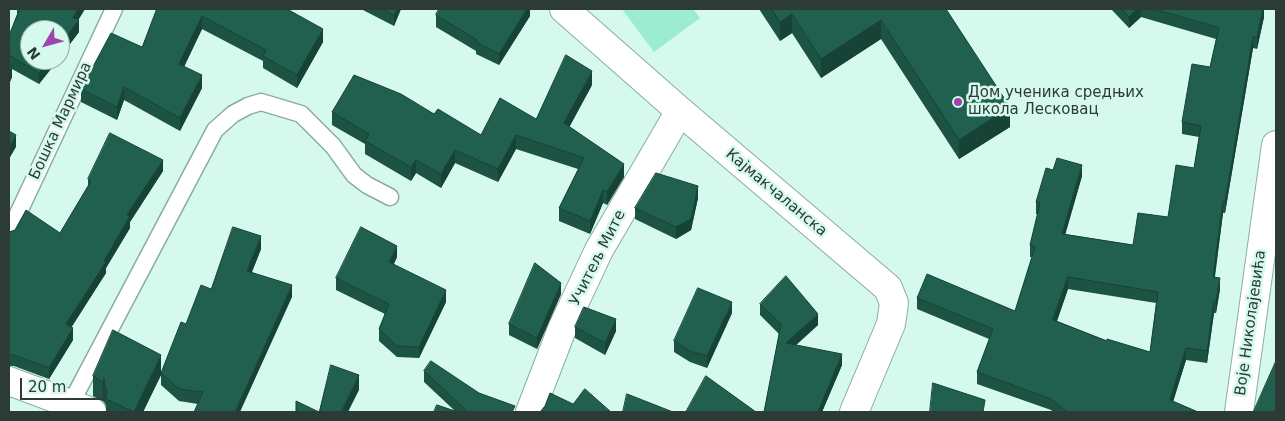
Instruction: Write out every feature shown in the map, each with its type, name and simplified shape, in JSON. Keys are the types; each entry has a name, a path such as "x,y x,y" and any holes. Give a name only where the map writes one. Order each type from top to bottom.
{"street":[{"name":"Кајмакчаланска","path":"564,9 680,111 888,288 894,303 891,324 854,412"},
{"name":"Учитељ Мите","path":"530,412 562,329 599,250 680,111"},
{"name":"Воје Николајевића","path":"1239,412 1276,145"},
{"path":"9,381 81,408"}],"lane":[{"name":"Бошка Мармира","path":"9,233 114,9"},
{"path":"81,408 215,130 233,114 261,102 301,114 333,146 354,174 367,185 390,196"}],"green space":[{"path":"622,9 693,9 700,18 654,52"}],"building":[{"path":"20,9 78,9 73,18 79,20 70,32 70,20 20,20 20,62 9,55 9,36"},
{"path":"157,9 287,9 323,29 297,75 263,56 266,50 202,16 179,64 202,75 180,118 124,87 117,107 81,89 111,33 142,47"},
{"path":"383,9 397,9 394,15"},
{"path":"439,9 527,9 499,54 476,42 477,40 436,15"},
{"name":"Дом ученика средњих школа Лесковац","path":"772,9 946,9 1010,107 959,140 881,20 821,59 792,14 780,22"},
{"path":"1122,9 1137,9 1129,17"},
{"path":"1154,9 1263,9 1257,37 1253,37 1225,202 1223,201 1213,277 1220,278 1216,301 1214,301 1207,351 1186,348 1170,400 1198,412 1067,412 1051,399 977,372 993,329 917,298 927,274 1015,311 1035,247 1030,245 1040,203 1036,202 1046,168 1053,170 1057,158 1082,165 1062,234 1133,245 1138,213 1168,217 1176,165 1194,168 1201,126 1182,122 1192,64 1210,67 1219,28","holes":["1068,277 1158,292 1150,352 1107,339 1107,341 1053,320"]},
{"path":"566,55 592,71 564,123 624,164 607,192 603,190 590,221 559,208 584,158 516,135 498,169 455,150 441,174 416,160 411,167 365,141 369,134 332,112 354,75 401,94 434,114 438,109 481,135 500,98 536,119"},
{"path":"9,131 16,135 9,148"},
{"path":"110,133 163,160 127,215 130,216 104,261 106,262 66,324 73,328 49,368 14,355 9,355 9,232 15,230 26,210 60,233 91,181 88,179"},
{"path":"656,173 698,186 691,219 676,227 635,208"},
{"path":"233,227 261,236 247,271 292,285 235,412 194,412 203,392 179,389 161,373 181,322 186,324 201,285 211,289"},
{"path":"361,227 397,246 389,262 446,290 419,347 397,346 379,329 389,304 336,278"},
{"path":"535,263 561,283 537,338 509,324"},
{"path":"786,276 818,314 786,343 842,354 818,412 764,412 781,324 760,304"},
{"path":"698,288 732,302 707,356 690,351 674,341"},
{"path":"584,307 616,319 605,343 575,327"},
{"path":"113,330 161,355 134,412 106,399 107,391 104,383 93,376"},
{"path":"431,361 479,393 515,406 512,412 468,412 424,371"},
{"path":"1276,361 1276,412 1254,411"},
{"path":"331,365 359,375 341,412 319,412"},
{"path":"706,376 756,412 686,412"},
{"path":"933,383 985,400 983,412 930,412"},
{"path":"585,389 611,412 540,412 545,406 550,393 573,404"},
{"path":"627,394 673,412 623,412"},
{"path":"296,401 319,412 296,412"},
{"path":"437,405 458,412 434,412"}],"place":[{"name":"Дом ученика средњих школа Лесковац","path":"958,102"}]}
